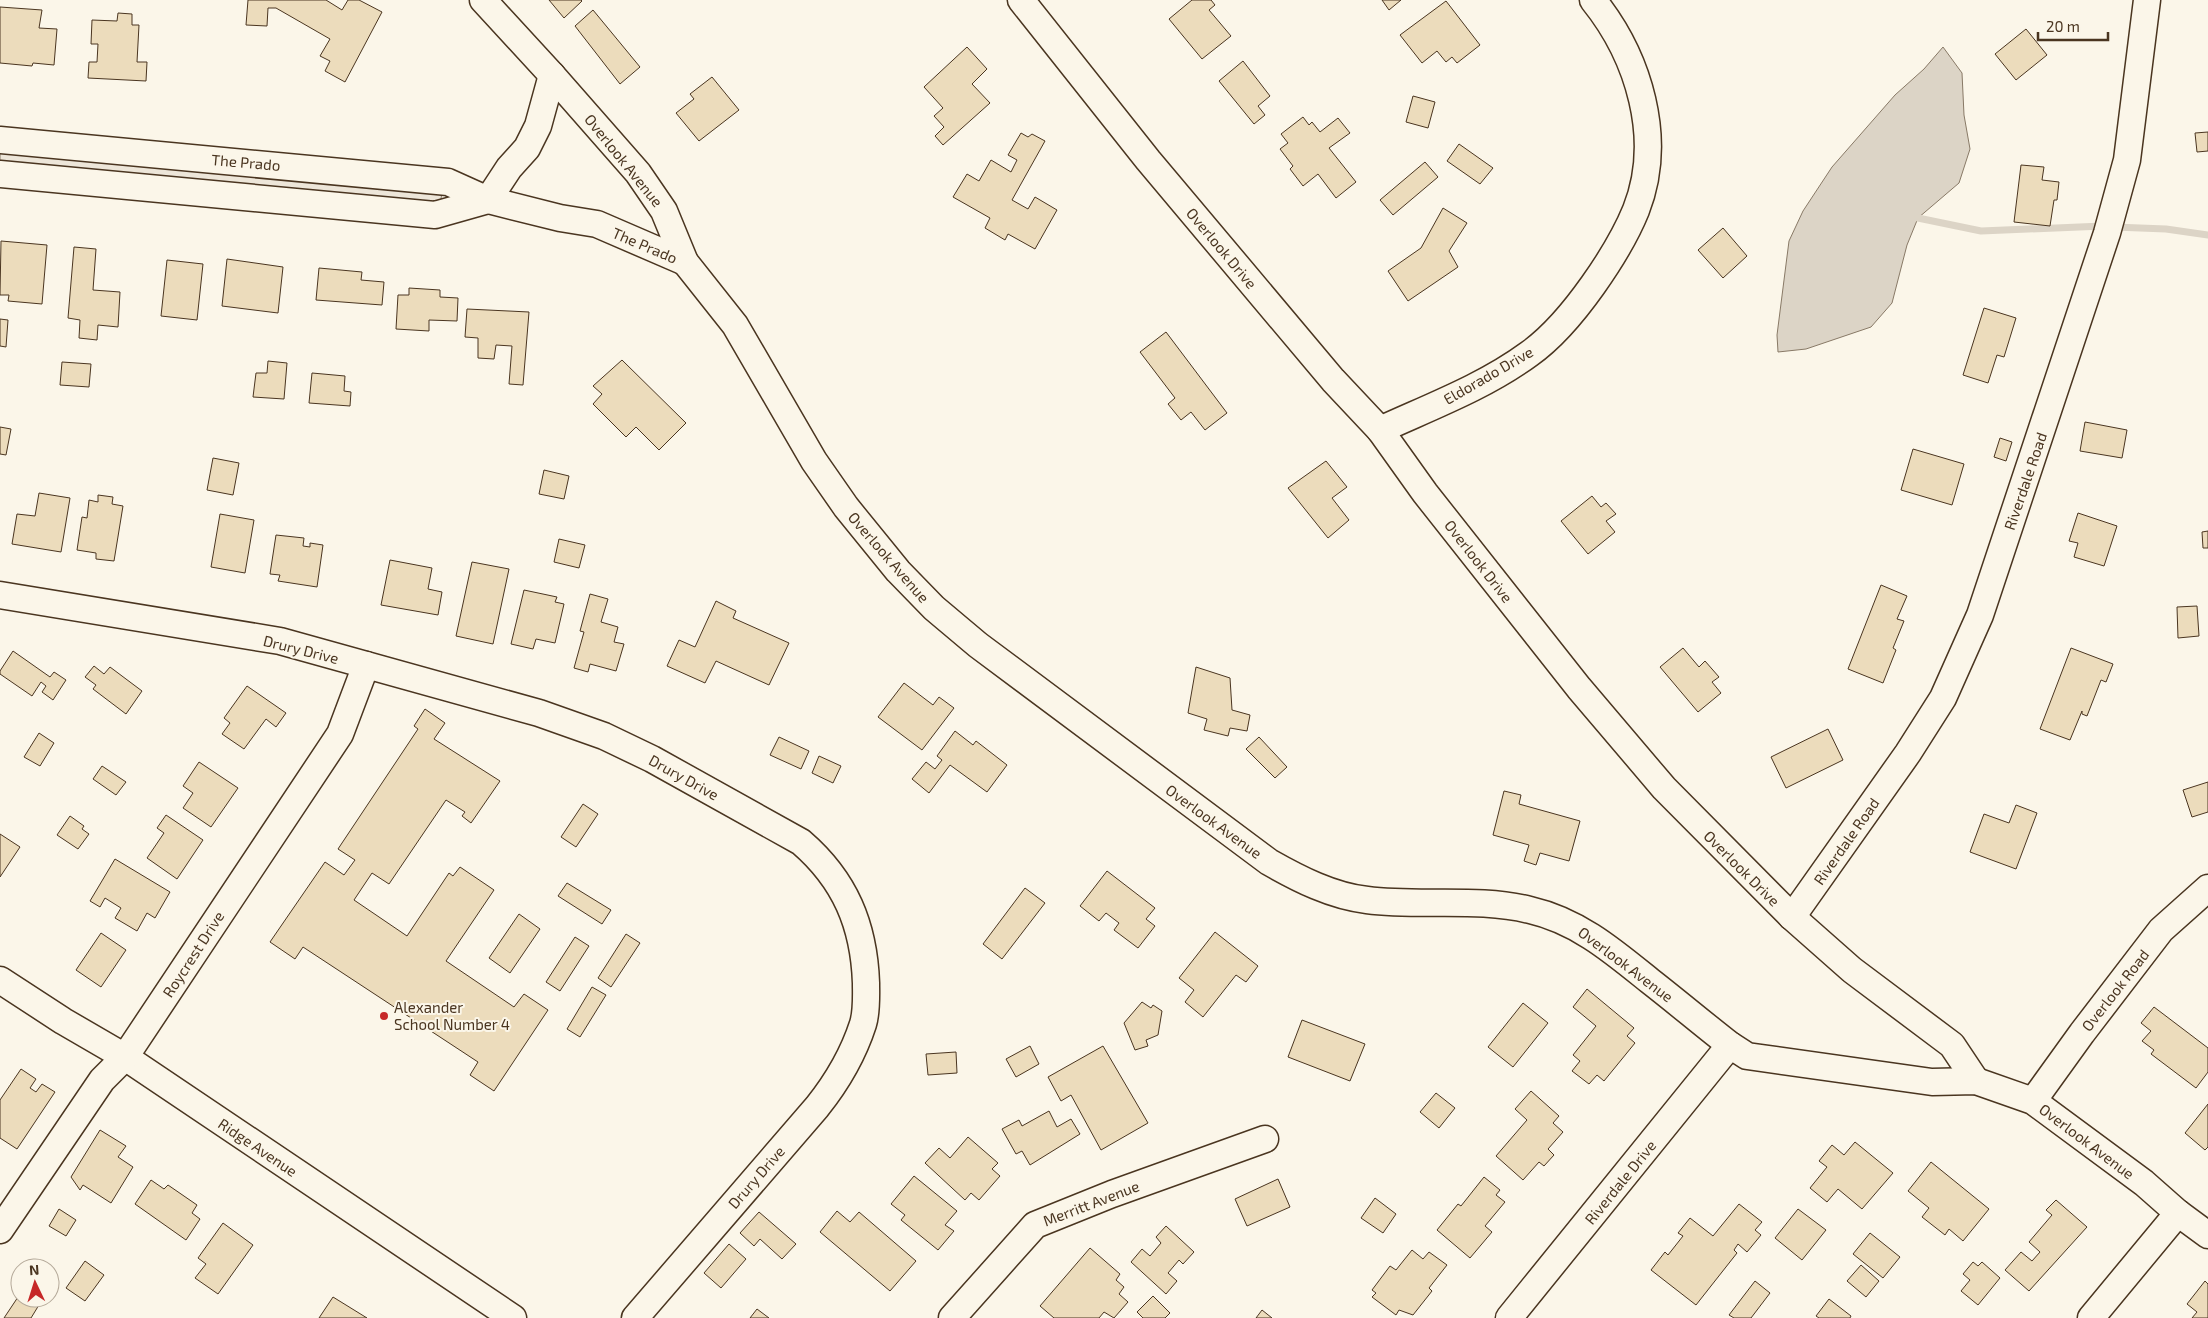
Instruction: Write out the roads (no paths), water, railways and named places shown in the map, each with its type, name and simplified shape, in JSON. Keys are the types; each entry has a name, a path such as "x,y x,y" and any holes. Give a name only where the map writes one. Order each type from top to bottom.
{"street":[{"name":"Overlook Avenue","path":"483,0 638,173 664,211 685,262 735,325 814,461 846,507 898,571 934,608 1034,689 1269,862 1299,879 1334,892 1365,900 1398,903 1492,904 1530,910 1554,917 1580,928 1612,950 1730,1045 1747,1056 1932,1082 1976,1081 2033,1101 2144,1183 2178,1213 2208,1235"},
{"name":"Overlook Drive","path":"1021,0 1148,160 1334,380 1380,430 1444,516 1579,688 1652,774 1726,853 1792,916 1852,970 1952,1045 1976,1081"},
{"name":"Eldorado Drive","path":"1380,430 1452,398 1530,354 1575,311 1614,256 1637,209 1644,180 1648,150 1646,111 1630,58 1602,11 1593,0"},
{"name":"Riverdale Road","path":"1792,916 1908,753 1943,698 1980,615 2107,233 2126,160 2147,0"},
{"path":"488,200 510,168 527,148 538,126 552,75"},
{"name":"The Prado","path":"0,140 448,182 488,200 560,218 597,224 685,262"},
{"name":"The Prado","path":"0,174 435,215 488,200"},
{"name":"Drury Drive","path":"0,595 280,641 539,713 604,736 652,758 802,842 821,859 832,874 852,911 862,940 866,969 866,998 864,1022 855,1046 837,1081 635,1318"},
{"name":"Roycrest Drive","path":"0,1230 102,1080 125,1057 340,734 366,665"},
{"name":"Overlook Road","path":"2033,1101 2082,1033 2161,930 2208,888"},
{"name":"Ridge Avenue","path":"0,980 63,1021 125,1057 513,1318"},
{"name":"Riverdale Drive","path":"1509,1318 1730,1045"},
{"name":"Merritt Avenue","path":"952,1318 1035,1225 1112,1194 1266,1140"},
{"path":"2091,1318 2178,1213"}],"waterway":[{"path":"1918,218 1981,231 2103,226"},
{"path":"2114,227 2166,229 2208,235"}],"place":[{"name":"Alexander School Number 4","path":"384,1016"}]}
